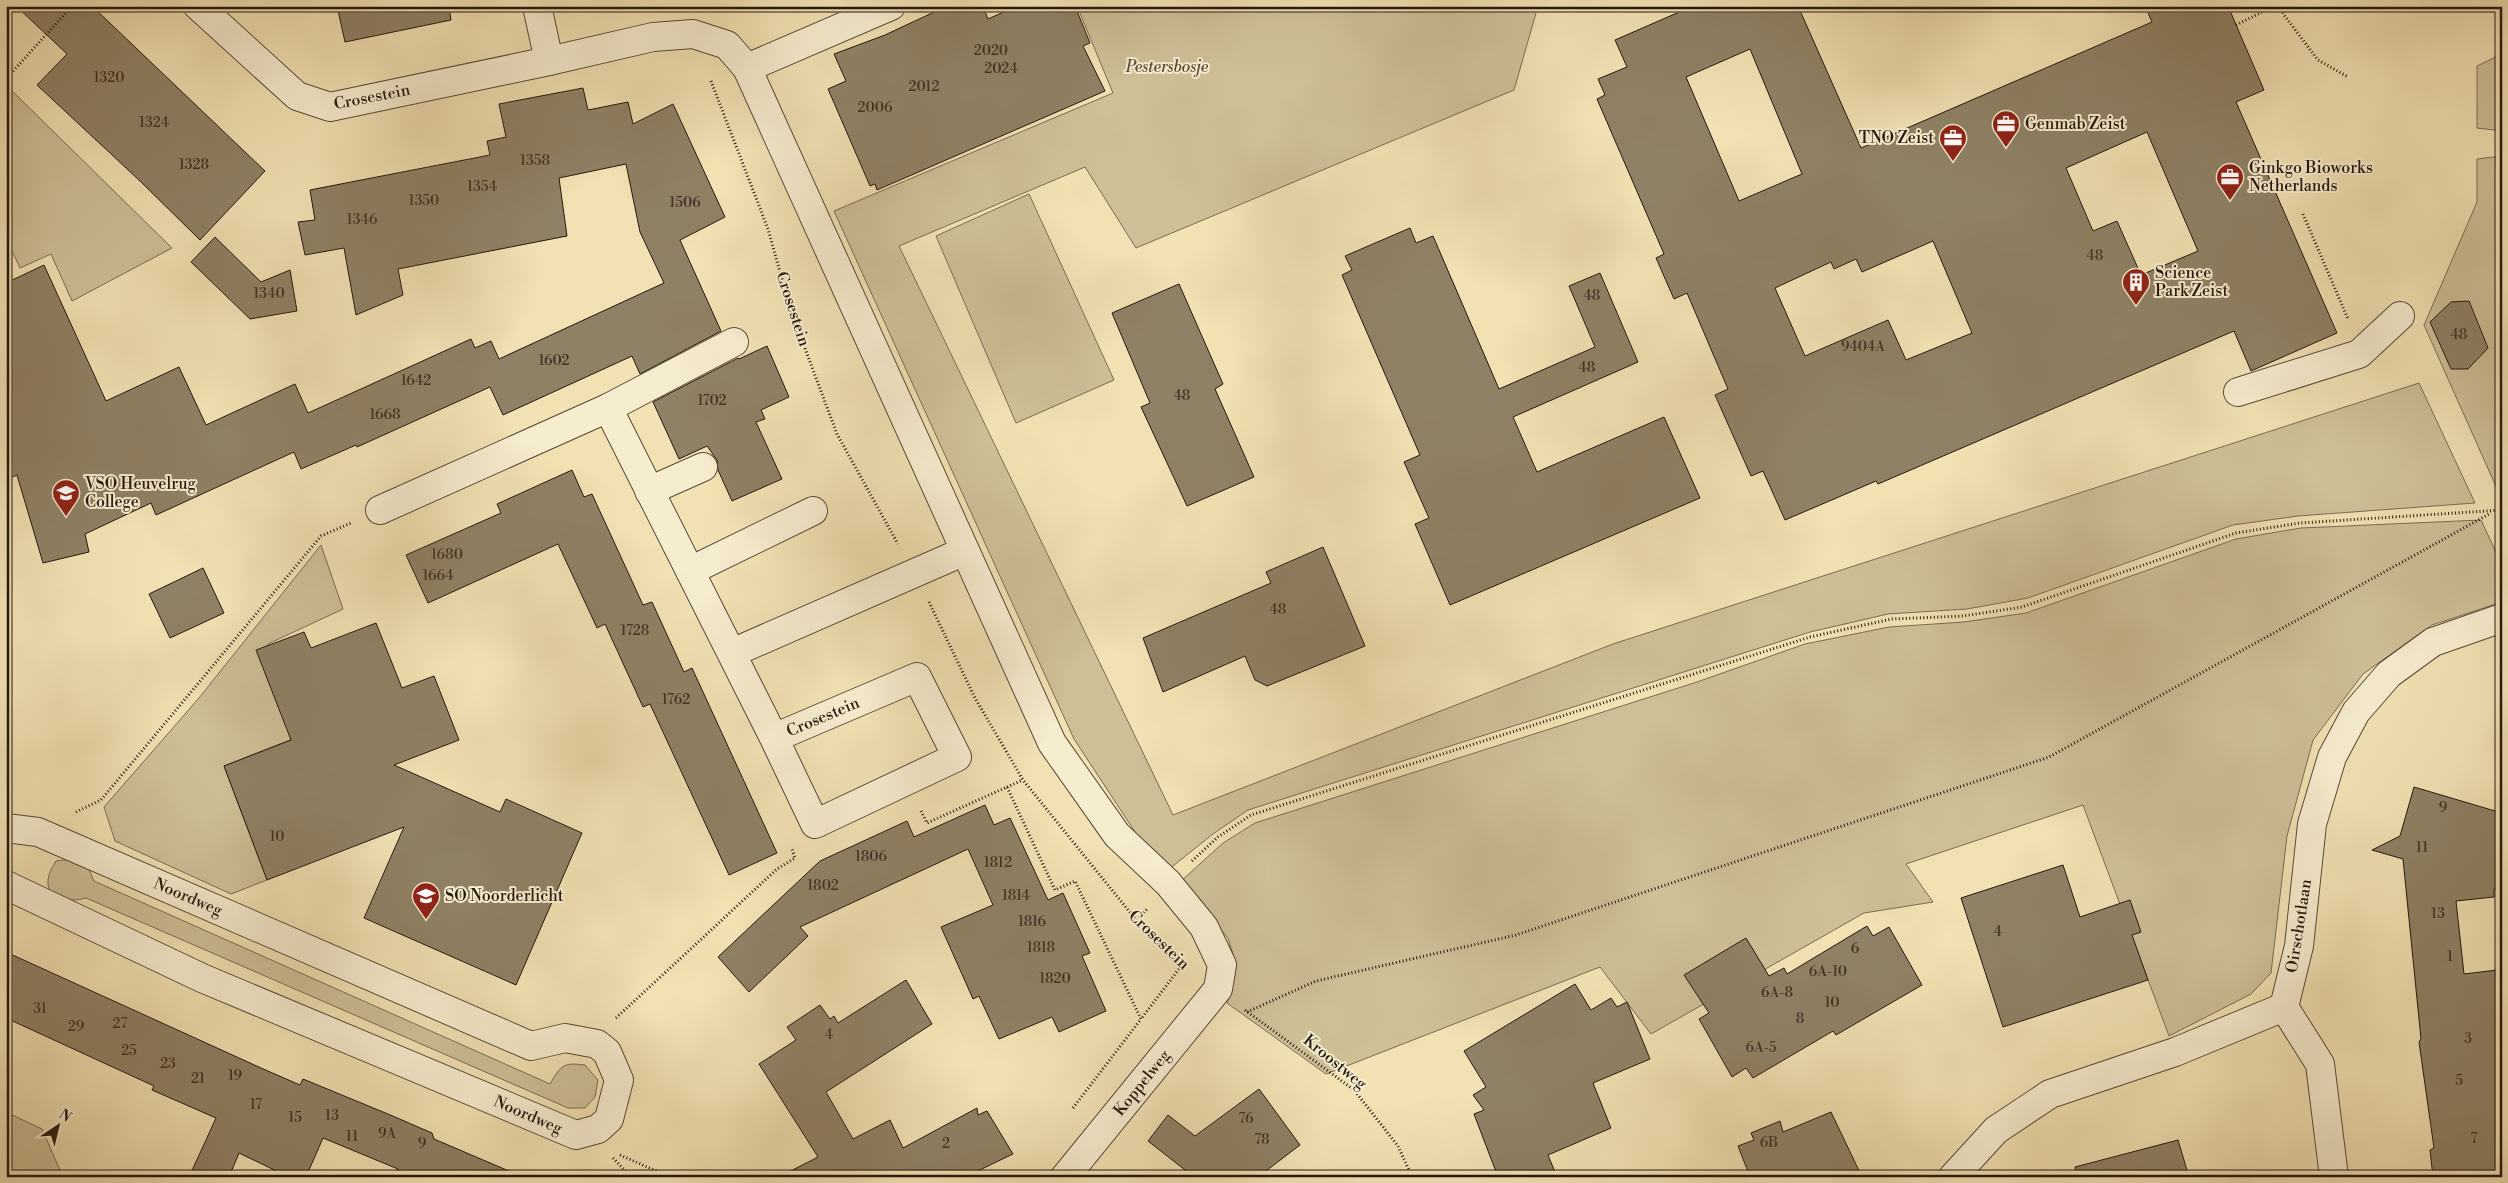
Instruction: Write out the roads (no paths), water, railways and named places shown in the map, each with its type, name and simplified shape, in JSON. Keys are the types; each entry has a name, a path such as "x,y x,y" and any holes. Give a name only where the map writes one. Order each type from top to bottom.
{"street":[{"name":"Crosestein","path":"198,6 297,96 330,107 653,37 693,34 727,45 747,68 1052,743 1117,836 1168,883 1204,927 1222,965 1218,989"},
{"path":"537,6 549,61"},
{"path":"747,68 891,6"},
{"path":"2238,392 2362,351 2400,316"},
{"path":"380,510 608,408 734,342"},
{"name":"Crosestein","path":"608,408 732,653 815,824 957,757 917,677 774,738"},
{"path":"649,491 703,467"},
{"path":"690,571 813,511"},
{"path":"732,653 965,551"},
{"name":"Oirschotlaan","path":"2284,1007 2299,946 2312,824 2332,757 2356,712 2389,674 2433,642 2502,618"},
{"name":"Noordweg","path":"6,828 38,832 531,1046 565,1038 596,1044 607,1052 619,1080 609,1119 598,1129 576,1135 202,978 6,885"},
{"name":"Koppelweg","path":"1065,1177 1218,989"},
{"path":"1953,1177 1996,1130 2050,1094 2175,1052 2284,1007 2320,1064 2334,1177"}],"place":[{"name":"Genmab Zeist","path":"2006,148"},
{"name":"TNO Zeist","path":"1953,162"},
{"name":"Ginkgo Bioworks Netherlands","path":"2230,201"},
{"name":"Science Park Zeist","path":"2136,306"},
{"name":"VSO Heuvelrug College","path":"66,517"},
{"name":"SO Noorderlicht","path":"426,920"}],"park label":[{"name":"Pestersbosje","path":"1167,67"}]}
